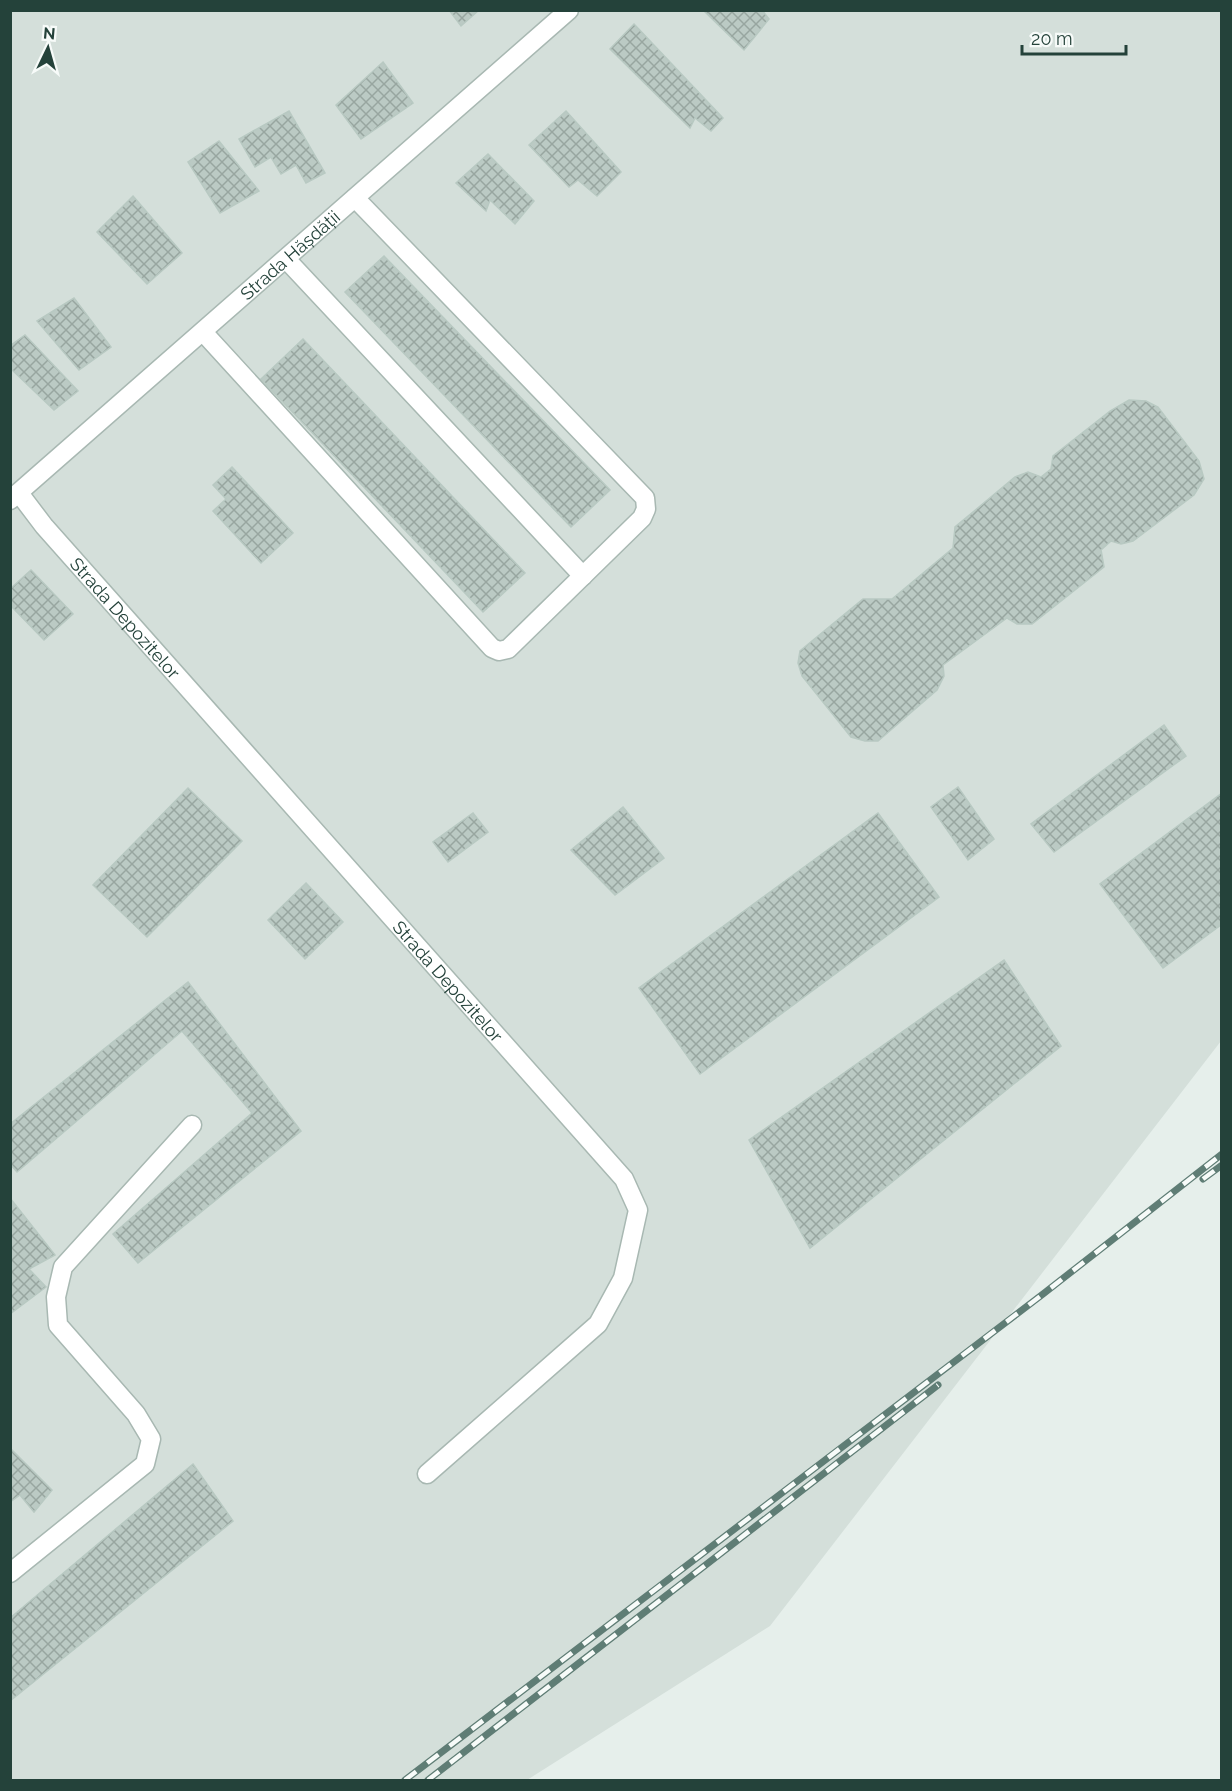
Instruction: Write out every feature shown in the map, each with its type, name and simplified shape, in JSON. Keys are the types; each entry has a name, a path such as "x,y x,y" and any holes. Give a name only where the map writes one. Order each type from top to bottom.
{"street":[{"name":"Strada Hășdății","path":"15,497 569,10"},
{"path":"203,332 492,648 499,651 508,650 642,518 646,509 645,498 355,198"},
{"path":"286,259 583,576"},
{"name":"Strada Depozitelor","path":"15,497 44,526 624,1179 638,1210 623,1278 598,1324 427,1474"},
{"path":"10,1573 145,1464 151,1439 136,1414 58,1325 57,1297 63,1267 192,1125"}],"shaded area":[{"path":"11,11 1221,11 1221,1041 770,1626 527,1780 11,1780"}],"building":[{"path":"449,10 479,10 461,26"},
{"path":"703,10 762,10 769,19 744,50"},
{"path":"634,24 723,118 711,131 695,118 690,128 610,49"},
{"path":"383,62 413,103 361,139 336,105"},
{"path":"289,111 325,173 306,183 296,165 281,174 271,157 255,167 239,139"},
{"path":"566,111 621,172 597,196 578,180 569,187 529,145"},
{"path":"219,141 259,191 220,213 188,162"},
{"path":"488,154 534,201 515,224 490,200 486,211 456,183"},
{"path":"133,196 182,253 147,284 97,232"},
{"path":"384,256 610,490 571,527 345,292"},
{"path":"74,298 111,347 79,370 37,321"},
{"path":"25,335 78,391 54,410 10,368 10,346"},
{"path":"303,339 525,573 483,612 261,379"},
{"path":"1129,400 1146,401 1158,407 1199,461 1204,479 1194,495 1133,541 1121,544 1111,541 1101,550 1104,567 1032,624 1017,624 1007,618 943,665 944,676 937,690 878,741 865,741 851,737 802,676 798,663 800,651 863,599 892,599 953,548 955,527 1015,477 1028,472 1041,477 1051,469 1053,456 1110,411"},
{"path":"232,467 293,533 261,563 213,511 226,499 213,485"},
{"path":"31,570 73,614 44,640 10,605 10,589"},
{"path":"1164,725 1186,756 1054,852 1031,824"},
{"path":"958,787 994,839 968,860 931,807"},
{"path":"188,788 242,841 147,937 93,885"},
{"path":"1222,793 1222,924 1163,968 1100,884"},
{"path":"623,807 664,858 615,895 571,850"},
{"path":"473,813 488,832 448,862 433,842"},
{"path":"878,813 939,897 700,1074 639,988"},
{"path":"306,883 343,922 305,959 268,920"},
{"path":"1004,960 1061,1046 810,1248 749,1140"},
{"path":"188,982 301,1131 138,1263 113,1234 252,1113 182,1031 17,1172 10,1164 10,1124"},
{"path":"10,1198 55,1255 29,1269 46,1287 10,1314"},
{"path":"10,1448 52,1490 34,1512 20,1495 10,1502"},
{"path":"193,1464 233,1521 10,1701 10,1618"}],"railway":[{"path":"405,1780 1043,1294 1222,1154"},
{"path":"1203,1179 1222,1165"},
{"path":"428,1780 938,1385"}]}
